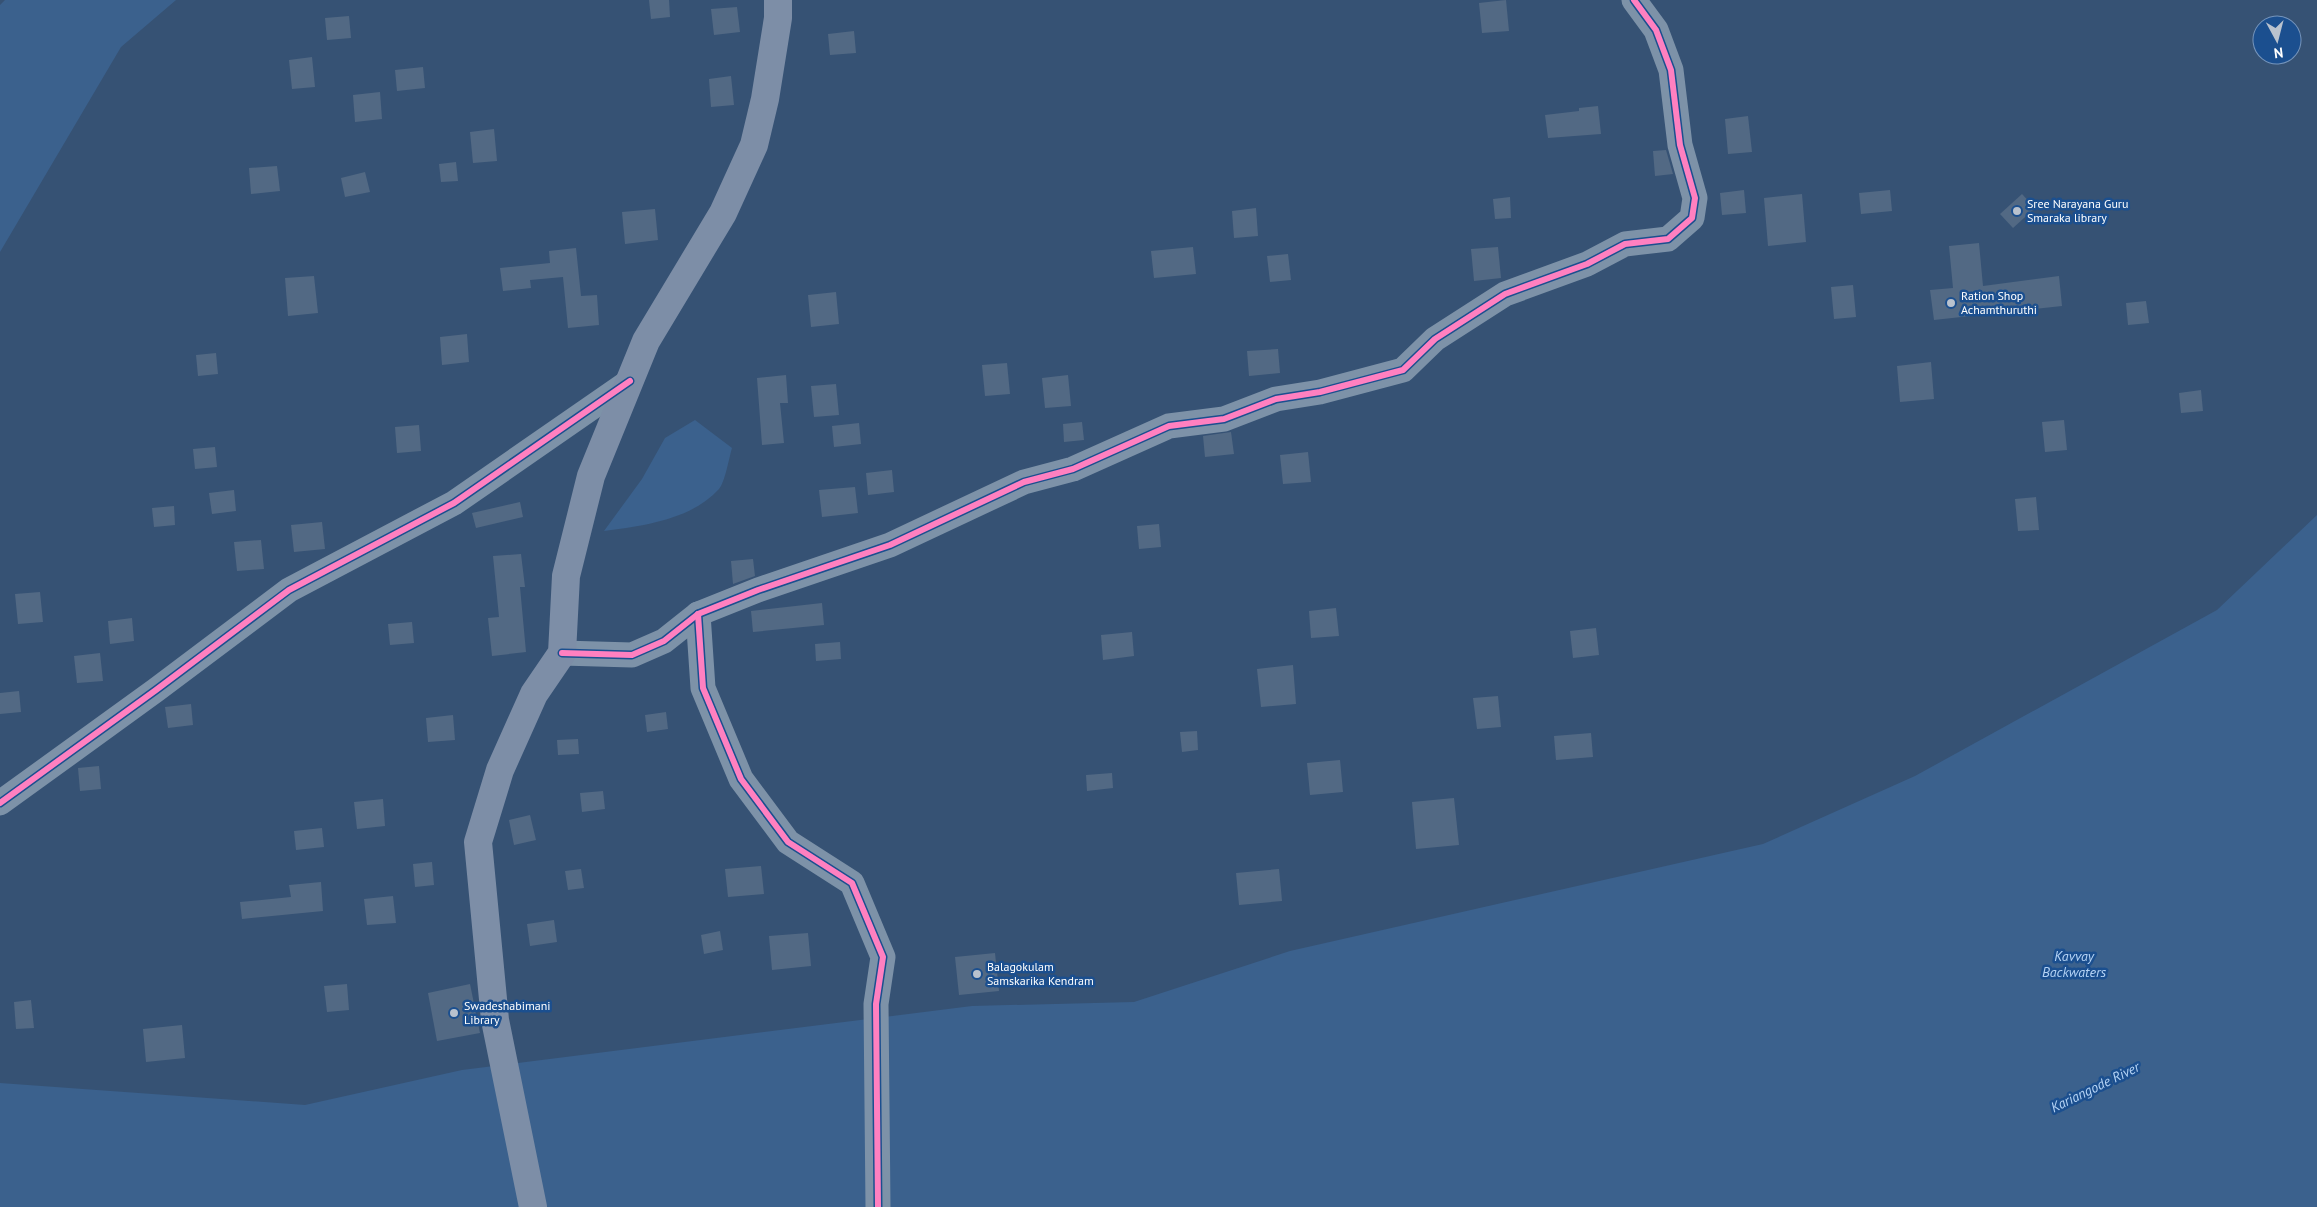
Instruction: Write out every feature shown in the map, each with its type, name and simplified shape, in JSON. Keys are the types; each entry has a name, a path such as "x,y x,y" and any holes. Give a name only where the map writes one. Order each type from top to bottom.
{"main road":[{"path":"533,1207 495,1020 478,842 500,770 534,694 562,653 566,576 591,476 646,341 723,213 754,145 765,99 778,18 778,0"}],"street":[{"path":"562,653 632,655 664,641 698,614 776,583 890,545 1024,482 1073,469 1169,426 1224,420 1276,399 1320,392 1404,370 1434,339 1505,294 1587,264 1625,244 1668,239 1692,218 1694,198 1680,145 1671,70 1656,30 1634,0"},
{"path":"0,803 156,690 289,590 454,503 630,381"},
{"path":"698,614 703,688 741,779 788,842 852,882 883,958 876,1004 878,1207"}],"water":[{"path":"5,0 176,0 121,47 0,252 0,5"},
{"path":"695,420 732,448 725,476 719,489 695,508 680,515 650,524 604,531 642,479 665,438"},
{"name":"Kavvay Backwaters","path":"2317,515 2317,1207 0,1207 0,1083 305,1105 462,1070 972,1006 1134,1002 1290,951 1763,844 1915,776 2217,610"}],"building":[{"path":"649,0 669,0 670,17 651,19"},
{"path":"1506,0 1509,31 1482,33 1479,3"},
{"path":"737,7 740,32 714,35 711,9"},
{"path":"349,16 351,38 327,40 325,18"},
{"path":"854,31 856,53 830,55 828,34"},
{"path":"312,57 315,87 292,89 289,60"},
{"path":"423,67 425,88 397,91 395,70"},
{"path":"731,76 734,105 711,107 709,79"},
{"path":"380,92 382,119 355,122 353,95"},
{"path":"1598,106 1601,134 1548,138 1545,115 1579,111 1579,108"},
{"path":"1748,116 1752,152 1728,154 1725,119"},
{"path":"494,129 497,161 473,163 470,132"},
{"path":"1666,150 1673,174 1655,176 1653,151"},
{"path":"456,162 458,181 441,182 439,164"},
{"path":"277,166 280,191 251,194 249,168"},
{"path":"365,172 370,192 345,197 341,178"},
{"path":"1744,190 1746,213 1722,215 1720,193"},
{"path":"1890,190 1892,211 1861,214 1859,193"},
{"path":"1802,194 1806,242 1768,246 1764,198"},
{"name":"Sree Narayana Guru Smaraka library","path":"2022,194 2035,208 2013,228 2000,214"},
{"path":"1510,197 1511,218 1495,219 1493,199"},
{"path":"1256,208 1258,236 1234,238 1232,211"},
{"path":"655,209 658,240 625,244 622,212"},
{"path":"1979,243 1983,286 2059,276 2062,306 1934,320 1930,290 1953,288 1949,246"},
{"path":"1193,247 1196,274 1154,278 1151,251"},
{"path":"1498,247 1501,278 1474,281 1471,249"},
{"path":"576,248 581,296 597,295 599,325 568,328 563,277 530,280 531,288 503,291 500,268 550,263 549,251"},
{"path":"1288,254 1291,280 1270,282 1267,256"},
{"path":"314,276 318,313 288,316 285,278"},
{"path":"1853,285 1856,317 1834,319 1831,287"},
{"path":"836,292 839,324 811,327 808,295"},
{"path":"2146,301 2149,323 2128,325 2126,303"},
{"path":"467,334 469,362 442,365 440,337"},
{"path":"1278,349 1280,373 1249,376 1247,351"},
{"path":"216,353 218,374 198,376 196,355"},
{"path":"1931,362 1934,399 1900,402 1897,366"},
{"path":"1007,363 1010,394 985,396 982,365"},
{"path":"786,375 788,403 780,403 784,443 762,445 757,378"},
{"path":"1068,375 1071,406 1045,408 1042,378"},
{"path":"836,384 839,415 814,417 811,386"},
{"path":"2201,390 2203,411 2181,413 2179,393"},
{"path":"2064,420 2067,450 2045,452 2042,422"},
{"path":"1082,422 1084,440 1064,442 1063,424"},
{"path":"859,423 861,444 834,447 832,426"},
{"path":"419,425 421,451 397,453 395,427"},
{"path":"1231,432 1234,454 1205,457 1203,436"},
{"path":"215,447 217,467 195,469 193,449"},
{"path":"1308,452 1311,482 1283,484 1280,455"},
{"path":"892,470 894,492 868,495 866,473"},
{"path":"855,487 858,513 822,517 819,490"},
{"path":"234,490 236,511 212,514 209,493"},
{"path":"2036,497 2039,530 2018,531 2015,499"},
{"path":"520,502 523,517 476,528 472,513"},
{"path":"174,506 175,525 154,527 152,508"},
{"path":"322,522 325,549 294,552 291,525"},
{"path":"1159,524 1161,547 1139,549 1137,526"},
{"path":"261,540 264,569 237,571 234,542"},
{"path":"521,554 525,587 520,587 526,652 492,656 488,618 499,617 493,556"},
{"path":"753,559 755,576 733,584 731,561"},
{"path":"40,592 43,622 18,624 15,594"},
{"path":"822,603 824,625 753,632 751,611"},
{"path":"1336,608 1339,636 1311,638 1309,611"},
{"path":"132,618 134,641 110,644 108,621"},
{"path":"412,622 414,643 390,645 388,624"},
{"path":"1596,628 1599,655 1573,658 1570,631"},
{"path":"1132,632 1134,656 1103,660 1101,635"},
{"path":"840,642 841,659 816,661 815,644"},
{"path":"100,653 103,681 77,683 74,656"},
{"path":"1293,665 1296,704 1261,707 1257,669"},
{"path":"19,691 21,712 0,714 0,693"},
{"path":"1498,696 1501,727 1477,729 1473,698"},
{"path":"191,704 193,725 168,728 165,707"},
{"path":"666,712 668,729 647,732 645,715"},
{"path":"453,715 455,740 428,742 426,718"},
{"path":"1197,731 1198,750 1182,752 1180,732"},
{"path":"1591,733 1593,757 1556,760 1554,736"},
{"path":"578,739 579,754 558,755 557,740"},
{"path":"1340,760 1343,792 1310,795 1307,763"},
{"path":"99,766 101,789 80,791 78,768"},
{"path":"1112,773 1113,788 1087,791 1086,775"},
{"path":"603,791 605,809 582,812 580,793"},
{"path":"1454,798 1459,845 1416,849 1412,802"},
{"path":"383,799 385,826 357,829 354,802"},
{"path":"530,815 536,840 514,845 509,820"},
{"path":"322,828 324,847 296,850 294,831"},
{"path":"432,862 434,885 415,887 413,864"},
{"path":"761,866 764,894 728,897 725,869"},
{"path":"581,869 584,888 568,890 565,871"},
{"path":"1279,869 1282,901 1239,905 1236,873"},
{"path":"321,882 323,911 242,919 240,902 291,897 289,885"},
{"path":"393,896 396,923 367,925 364,899"},
{"path":"554,920 557,942 530,946 527,924"},
{"path":"720,931 723,950 704,954 701,935"},
{"path":"808,933 811,966 772,970 769,936"},
{"name":"Balagokulam Samskarika Kendram","path":"995,953 999,991 959,995 955,957"},
{"path":"347,984 349,1010 327,1012 324,986"},
{"name":"Swadeshabimani Library","path":"470,984 480,1033 437,1041 428,993"},
{"path":"31,1000 34,1028 16,1029 14,1002"},
{"path":"182,1025 185,1058 146,1062 143,1029"}],"cycle path":[{"path":"562,653 632,655 664,641 698,614 758,590 890,545 1024,482 1073,469 1169,426 1224,419 1276,399 1320,392 1403,370 1435,339 1505,294 1587,264 1625,244 1668,239 1692,218 1695,198 1680,145 1671,70 1656,30 1634,0"},
{"path":"0,803 156,690 289,590 454,503 630,381"},
{"path":"698,614 703,688 741,779 788,842 852,883 883,957 876,1004 878,1207"}],"place":[{"name":"Sree Narayana Guru Smaraka library","path":"2017,211"},
{"name":"Ration Shop Achamthuruthi","path":"1951,303"},
{"name":"Balagokulam Samskarika Kendram","path":"977,974"},
{"name":"Swadeshabimani Library","path":"454,1013"}],"water label":[{"name":"Kariangode River","path":"2095,1087"}]}
